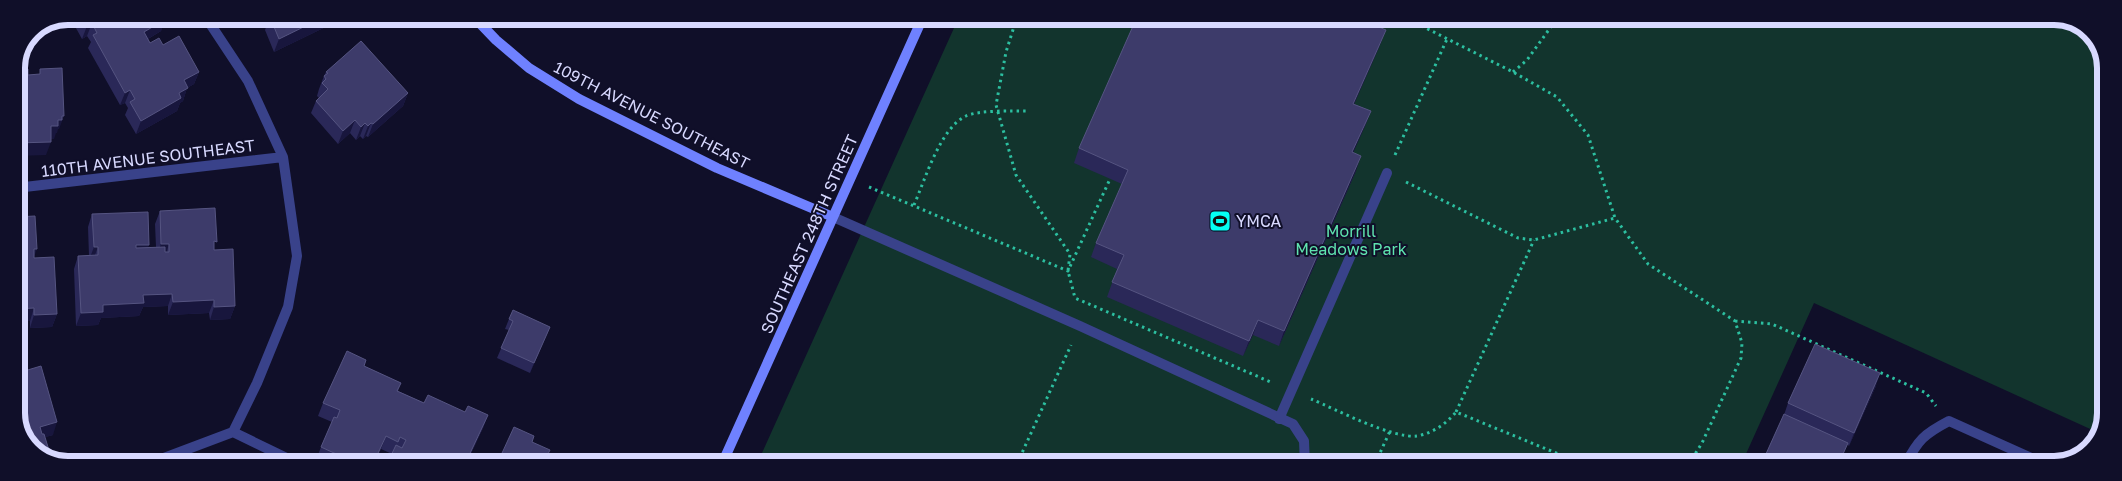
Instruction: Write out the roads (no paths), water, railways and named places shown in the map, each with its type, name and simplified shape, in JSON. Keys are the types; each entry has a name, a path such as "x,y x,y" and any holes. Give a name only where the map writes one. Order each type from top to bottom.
{"street":[{"path":"169,456 233,432 257,383 288,307 297,256 283,158 248,81 211,25"},
{"name":"109TH AVENUE SOUTHEAST","path":"482,25 529,68 579,99 717,168 833,217"},
{"name":"SOUTHEAST 248TH STREET","path":"726,456 919,25"},
{"name":"110TH AVENUE SOUTHEAST","path":"25,187 283,158"},
{"path":"1280,418 1387,172"},
{"path":"833,217 1080,326 1293,424 1304,441 1305,456"},
{"path":"1910,456 1917,443 1931,431 1949,421 2027,456"},
{"path":"233,432 283,456"}],"place":[{"name":"YMCA","path":"1220,221"}],"park label":[{"name":"Morrill Meadows Park","path":"1351,240"}]}
